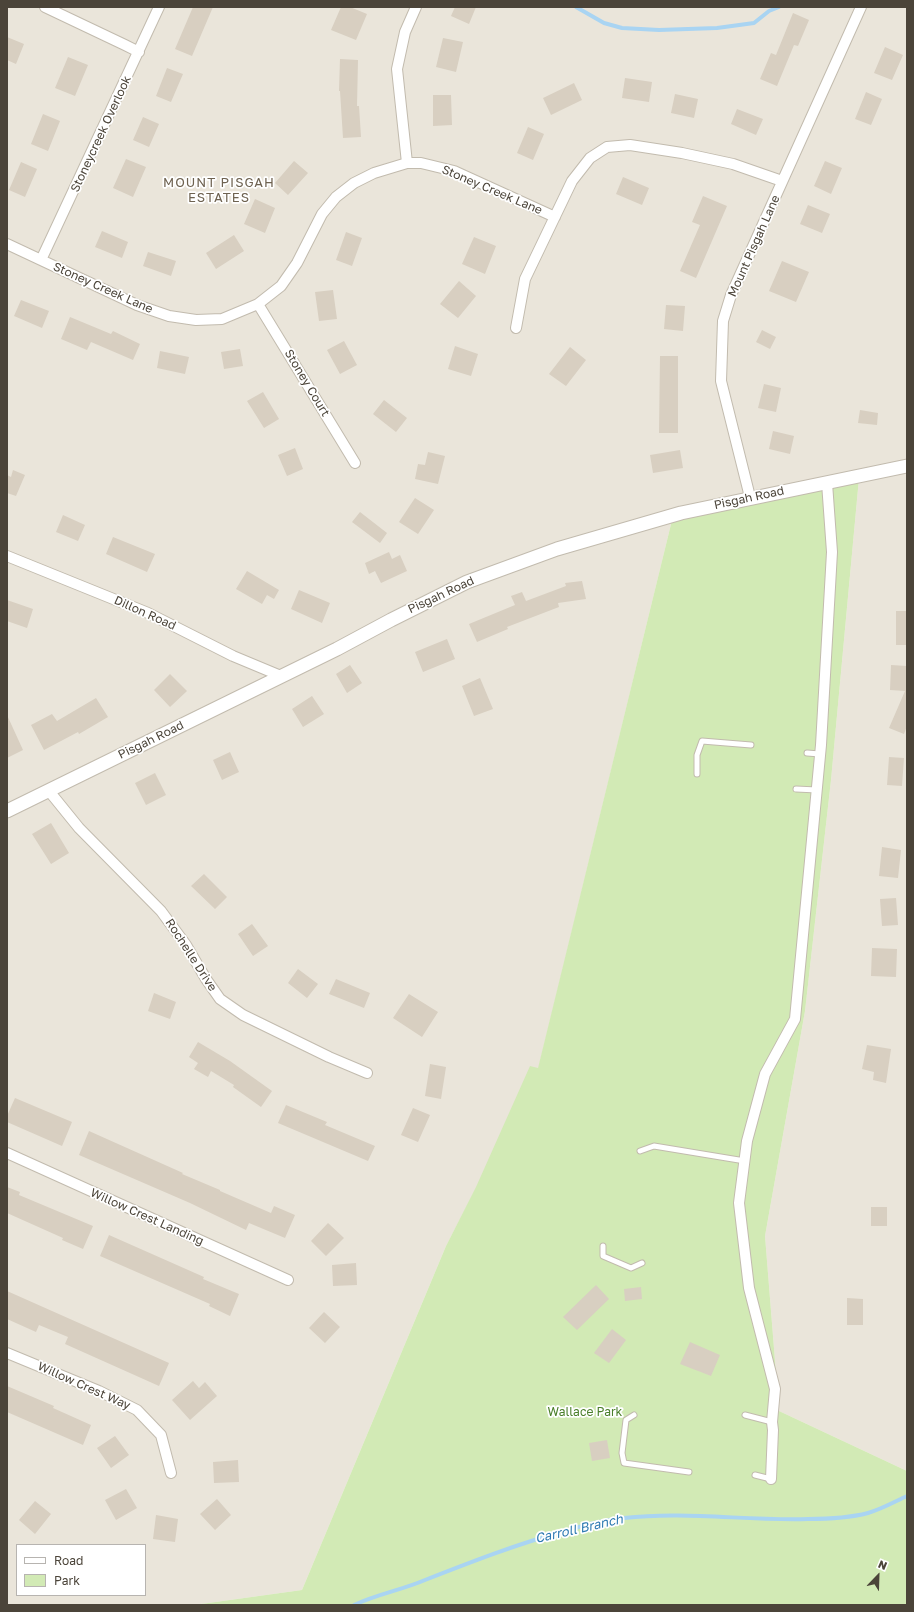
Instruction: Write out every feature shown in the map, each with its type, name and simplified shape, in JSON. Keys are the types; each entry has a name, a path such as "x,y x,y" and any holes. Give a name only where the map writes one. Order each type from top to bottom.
{"street":[{"path":"45,7 139,52"},
{"name":"Stoneycreek Overlook","path":"41,260 159,7"},
{"path":"407,163 397,69 405,32 416,7"},
{"name":"Mount Pisgah Lane","path":"750,497 721,381 723,321 731,295 861,7"},
{"path":"516,328 525,279 572,181 590,158 607,147 630,145 682,153 733,164 782,181"},
{"name":"Stoney Creek Lane","path":"7,244 137,305 169,316 196,320 222,318 258,304 281,286 297,263 322,214 336,197 354,183 374,173 407,163 421,163 454,171 555,217"},
{"name":"Stoney Court","path":"258,304 355,463"},
{"name":"Pisgah Road","path":"7,811 337,649 390,620 467,582 564,547 681,513 750,497 907,466"},
{"path":"771,1479 772,1422 775,1389 749,1288 739,1202 747,1141 765,1074 794,1019 820,754 832,552 827,483"},
{"name":"Dillon Road","path":"7,556 148,613 233,656 281,676"},
{"name":"Rochelle Drive","path":"49,791 79,828 161,911 186,945 220,999 243,1015 329,1057 367,1073"},
{"name":"Willow Crest Landing","path":"7,1153 288,1280"},
{"name":"Willow Crest Way","path":"7,1353 99,1391 137,1410 161,1435 171,1473"}],"lane":[{"path":"697,774 697,755 702,741 751,745"},
{"path":"807,753 820,754"},
{"path":"796,788 816,790"},
{"path":"640,1151 654,1146 745,1161"},
{"path":"603,1246 603,1256 631,1268 642,1263"},
{"path":"745,1415 772,1422"},
{"path":"634,1416 626,1420 622,1453 624,1463 689,1472"},
{"path":"755,1475 771,1479"}],"shaded area":[{"path":"7,7 907,7 907,1471 779,1411 765,1236 805,1011 831,780 859,478 673,516 538,1070 446,1246 302,1590 194,1605 7,1605"}],"green space":[{"name":"Wallace Park","path":"859,478 831,780 805,1011 765,1236 779,1411 907,1471 907,1605 194,1605 302,1590 446,1246 476,1187 530,1066 538,1068 673,516"}],"building":[{"path":"193,7 213,7 192,56 175,49"},
{"path":"341,7 350,7 367,14 356,40 331,30"},
{"path":"455,7 476,7 469,24 451,16"},
{"path":"793,13 809,20 798,46 794,45 777,86 760,79 771,53 776,55"},
{"path":"7,37 24,44 16,64 7,60"},
{"path":"443,38 463,42 456,72 436,67"},
{"path":"885,47 903,55 892,80 874,73"},
{"path":"68,57 88,65 75,96 55,88"},
{"path":"340,59 358,60 357,106 359,106 361,137 343,138 339,91"},
{"path":"167,68 183,74 171,102 156,96"},
{"path":"625,78 652,82 649,102 622,98"},
{"path":"574,83 582,100 551,115 543,98"},
{"path":"866,92 882,99 871,125 855,119"},
{"path":"675,94 698,99 694,118 671,113"},
{"path":"433,95 451,95 452,125 433,126"},
{"path":"737,109 763,119 756,135 731,124"},
{"path":"43,114 60,121 48,151 31,144"},
{"path":"143,117 159,124 149,147 133,140"},
{"path":"528,127 544,134 533,160 517,153"},
{"path":"126,159 146,167 133,197 113,188"},
{"path":"294,161 308,173 288,195 275,183"},
{"path":"825,161 842,168 831,194 814,186"},
{"path":"21,162 37,169 25,197 9,190"},
{"path":"623,177 649,188 642,205 616,194"},
{"path":"703,196 727,206 696,278 680,271 700,225 692,222"},
{"path":"255,199 275,208 265,233 244,224"},
{"path":"808,205 830,214 822,233 800,224"},
{"path":"102,231 128,242 122,258 95,247"},
{"path":"346,232 362,238 352,266 336,260"},
{"path":"234,235 244,251 216,269 206,253"},
{"path":"474,237 496,246 485,274 462,264"},
{"path":"148,252 176,261 171,276 143,266"},
{"path":"782,261 809,272 796,302 769,291"},
{"path":"459,281 476,296 458,318 440,304"},
{"path":"333,290 337,319 319,321 315,292"},
{"path":"21,300 49,311 42,328 14,316"},
{"path":"666,305 685,306 683,331 664,329"},
{"path":"70,317 111,334 113,331 140,344 133,360 91,342 87,350 61,339"},
{"path":"762,330 776,337 770,349 756,342"},
{"path":"344,341 357,365 340,374 327,350"},
{"path":"455,346 478,354 471,376 448,369"},
{"path":"570,347 586,360 566,386 549,374"},
{"path":"240,349 243,366 224,369 221,352"},
{"path":"160,351 189,357 185,374 157,368"},
{"path":"660,356 678,356 678,433 659,433"},
{"path":"764,384 781,388 776,412 758,408"},
{"path":"263,392 279,419 264,428 247,401"},
{"path":"384,400 407,418 396,432 373,414"},
{"path":"860,410 878,413 877,425 858,423"},
{"path":"773,431 794,436 790,454 769,449"},
{"path":"295,448 303,469 287,476 278,455"},
{"path":"680,450 683,468 653,473 650,455"},
{"path":"428,452 445,456 438,484 415,479 418,464 425,465"},
{"path":"13,470 25,475 16,496 7,493 7,475 11,477"},
{"path":"415,498 434,510 418,534 399,522"},
{"path":"360,512 387,533 380,543 352,522"},
{"path":"63,515 85,525 78,541 56,532"},
{"path":"113,537 155,554 147,572 106,554"},
{"path":"389,552 392,559 400,555 407,571 381,583 375,571 369,574 365,563"},
{"path":"247,571 279,590 274,599 267,595 262,604 236,589"},
{"path":"582,581 586,599 558,603 559,607 507,627 508,629 477,642 469,624 515,605 511,596 522,592 526,601 566,586 565,583"},
{"path":"299,590 330,603 322,623 291,609"},
{"path":"7,600 33,609 27,628 7,621"},
{"path":"896,611 907,611 907,645 896,645"},
{"path":"447,639 455,659 423,672 415,652"},
{"path":"350,665 362,683 347,693 336,674"},
{"path":"891,665 907,666 907,726 904,734 889,728 905,691 890,690"},
{"path":"170,674 187,691 170,707 154,690"},
{"path":"480,678 493,709 474,716 462,686"},
{"path":"312,696 324,714 303,727 292,709"},
{"path":"96,698 108,717 79,734 78,732 44,750 31,725 52,714 57,721"},
{"path":"7,715 23,750 7,758"},
{"path":"230,752 239,772 222,780 213,760"},
{"path":"889,757 904,758 902,786 887,785"},
{"path":"155,773 166,795 146,805 135,783"},
{"path":"51,823 69,853 51,864 32,834"},
{"path":"882,847 901,850 898,878 879,876"},
{"path":"204,874 227,897 215,909 191,886"},
{"path":"896,898 898,925 882,926 880,899"},
{"path":"252,924 268,946 253,956 238,934"},
{"path":"872,948 897,949 896,977 871,976"},
{"path":"298,969 318,984 307,998 288,983"},
{"path":"336,979 370,993 364,1008 329,994"},
{"path":"154,993 176,1002 170,1019 148,1011"},
{"path":"409,994 438,1012 422,1037 393,1018"},
{"path":"198,1042 230,1061 272,1091 261,1107 233,1087 234,1085 211,1071 208,1077 194,1069 198,1063 189,1057"},
{"path":"867,1045 891,1049 886,1083 873,1080 874,1072 862,1069"},
{"path":"430,1064 446,1067 441,1099 425,1096"},
{"path":"15,1098 72,1122 62,1146 7,1122 7,1116"},
{"path":"286,1105 327,1122 325,1125 375,1146 368,1161 278,1123"},
{"path":"413,1108 430,1115 418,1142 401,1135"},
{"path":"89,1131 271,1213 274,1206 295,1215 285,1238 249,1223 246,1230 190,1203 79,1155"},
{"path":"7,1187 20,1192 19,1195 93,1226 83,1249 62,1240 63,1238 7,1213"},
{"path":"871,1207 887,1207 887,1226 871,1226"},
{"path":"328,1223 344,1238 326,1256 311,1241"},
{"path":"109,1235 204,1277 203,1279 239,1294 230,1316 209,1306 210,1304 100,1256"},
{"path":"356,1263 357,1285 333,1286 332,1265"},
{"path":"596,1285 609,1299 577,1330 563,1317"},
{"path":"641,1287 642,1299 625,1301 624,1289"},
{"path":"7,1291 169,1363 159,1386 65,1344 68,1337 39,1325 36,1332 7,1319"},
{"path":"847,1298 863,1299 863,1325 847,1325"},
{"path":"324,1312 340,1327 325,1343 309,1328"},
{"path":"612,1329 626,1340 609,1363 594,1353"},
{"path":"690,1342 720,1355 711,1376 680,1364"},
{"path":"193,1381 199,1388 205,1382 217,1396 190,1420 172,1400"},
{"path":"7,1386 54,1406 53,1408 91,1425 83,1445 7,1412"},
{"path":"115,1436 129,1455 111,1468 97,1448"},
{"path":"607,1440 610,1458 592,1461 589,1443"},
{"path":"238,1460 239,1482 214,1483 213,1462"},
{"path":"126,1489 137,1508 116,1520 105,1500"},
{"path":"217,1499 231,1515 215,1530 200,1514"},
{"path":"35,1501 51,1514 35,1534 19,1520"},
{"path":"156,1515 178,1519 175,1542 153,1539"}],"waterway":[{"path":"576,7 604,23 622,28 659,30 717,28 754,23 769,11 779,7"},
{"name":"Carroll Branch","path":"354,1605 512,1547 602,1521 670,1515 762,1519 838,1518 861,1515 907,1496"}],"district":[{"name":"MOUNT PISGAH ESTATES","path":"219,190"}]}
